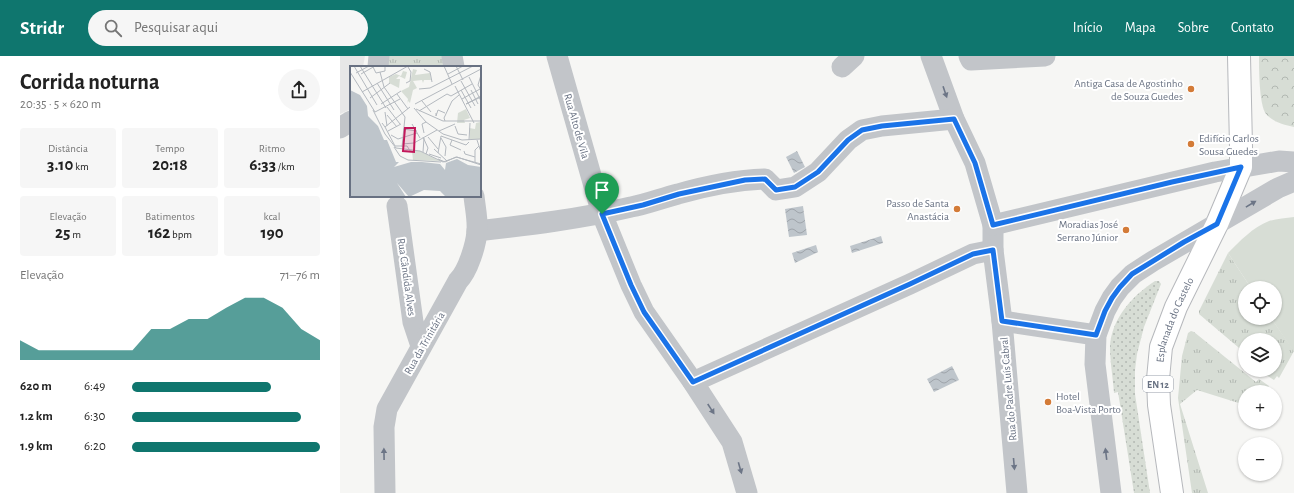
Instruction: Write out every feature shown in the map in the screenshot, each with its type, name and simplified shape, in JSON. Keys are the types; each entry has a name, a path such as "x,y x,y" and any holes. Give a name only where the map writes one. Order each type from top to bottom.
{"main road":[{"name":"EN 12","path":"1239,56 1241,167"},
{"name":"Esplanada do Castelo","path":"1172,493 1159,405 1158,379 1161,347 1176,307 1217,224 1241,167"}],"street":[{"path":"378,66 379,56"},
{"path":"452,56 454,66"},
{"name":"Rua Alto de Vila","path":"557,56 602,214 631,285 644,312 693,382 732,442 747,493"},
{"path":"969,56 971,60 1045,56"},
{"name":"Rua do Padre Luís Cabral","path":"938,58 954,119 975,163 993,225 993,250 1002,321 1017,493"},
{"path":"477,231 602,214 643,205 679,194 745,180 765,179 776,190 795,187 818,172 848,140 862,130 882,126 954,119"},
{"path":"340,128 350,122"},
{"path":"993,225 1241,167 1279,160 1294,162"},
{"path":"1111,493 1095,364 1096,335 1105,311 1112,298 1132,274 1278,188 1294,181"},
{"name":"Rua da Trinitária","path":"385,493 384,427 387,409 458,281 463,276 472,253 477,231 474,197"},
{"name":"Rua Cândida Alves","path":"397,206 413,322 421,346"},
{"path":"693,382 973,254 993,250"},
{"path":"1002,321 1096,335"}],"shaded area":[{"path":"340,56 365,56 363,66 350,66 350,109 340,114"}],"green space":[{"path":"387,56 444,56 446,66 386,66"},
{"path":"1259,56 1294,56 1294,127 1275,121 1266,114 1262,103"},
{"path":"1294,217 1294,352 1276,325 1282,325 1282,281 1246,281 1228,253 1257,227 1272,220"},
{"path":"1228,253 1246,281 1238,281 1238,325 1276,325 1281,333 1238,333 1238,347 1199,314 1199,311"},
{"path":"1155,281 1159,281 1161,284 1144,327 1137,354 1135,370 1135,394 1150,493 1134,493 1118,392 1114,393 1110,347 1114,327 1125,309 1139,293"},
{"path":"1191,331 1194,332 1238,367 1238,377 1250,377 1256,382 1259,379 1268,385 1238,385 1238,403 1197,390 1180,404 1208,493 1192,493 1178,398 1182,356 1188,333"},
{"path":"1282,334 1294,351 1282,373"},
{"path":"1269,377 1276,377 1274,380"}],"water":[{"path":"797,151 805,167 794,173 786,157"},
{"path":"803,206 807,235 789,237 785,209"},
{"path":"881,236 883,243 852,253 850,246"},
{"path":"816,245 818,252 795,263 792,253"},
{"path":"952,366 959,380 934,392 927,379"}],"place":[{"name":"Antiga Casa de Agostinho de Souza Guedes","path":"1191,89"},
{"name":"Edifício Carlos Sousa Guedes","path":"1191,144"},
{"name":"Passo de Santa Anastácia","path":"957,209"},
{"name":"Moradias José Serrano Júnior","path":"1126,230"},
{"name":"Hotel Boa-Vista Porto","path":"1048,402"}],"route":[{"path":"954,119 975,163 993,225 1241,167 1217,224 1184,242 1132,274 1112,298 1105,311 1096,335 1002,321 993,250 973,254 693,382 644,312 631,285 602,214 643,205 679,194 745,180 765,179 776,190 795,187 818,172 848,140 862,130 882,126 954,119"}]}
